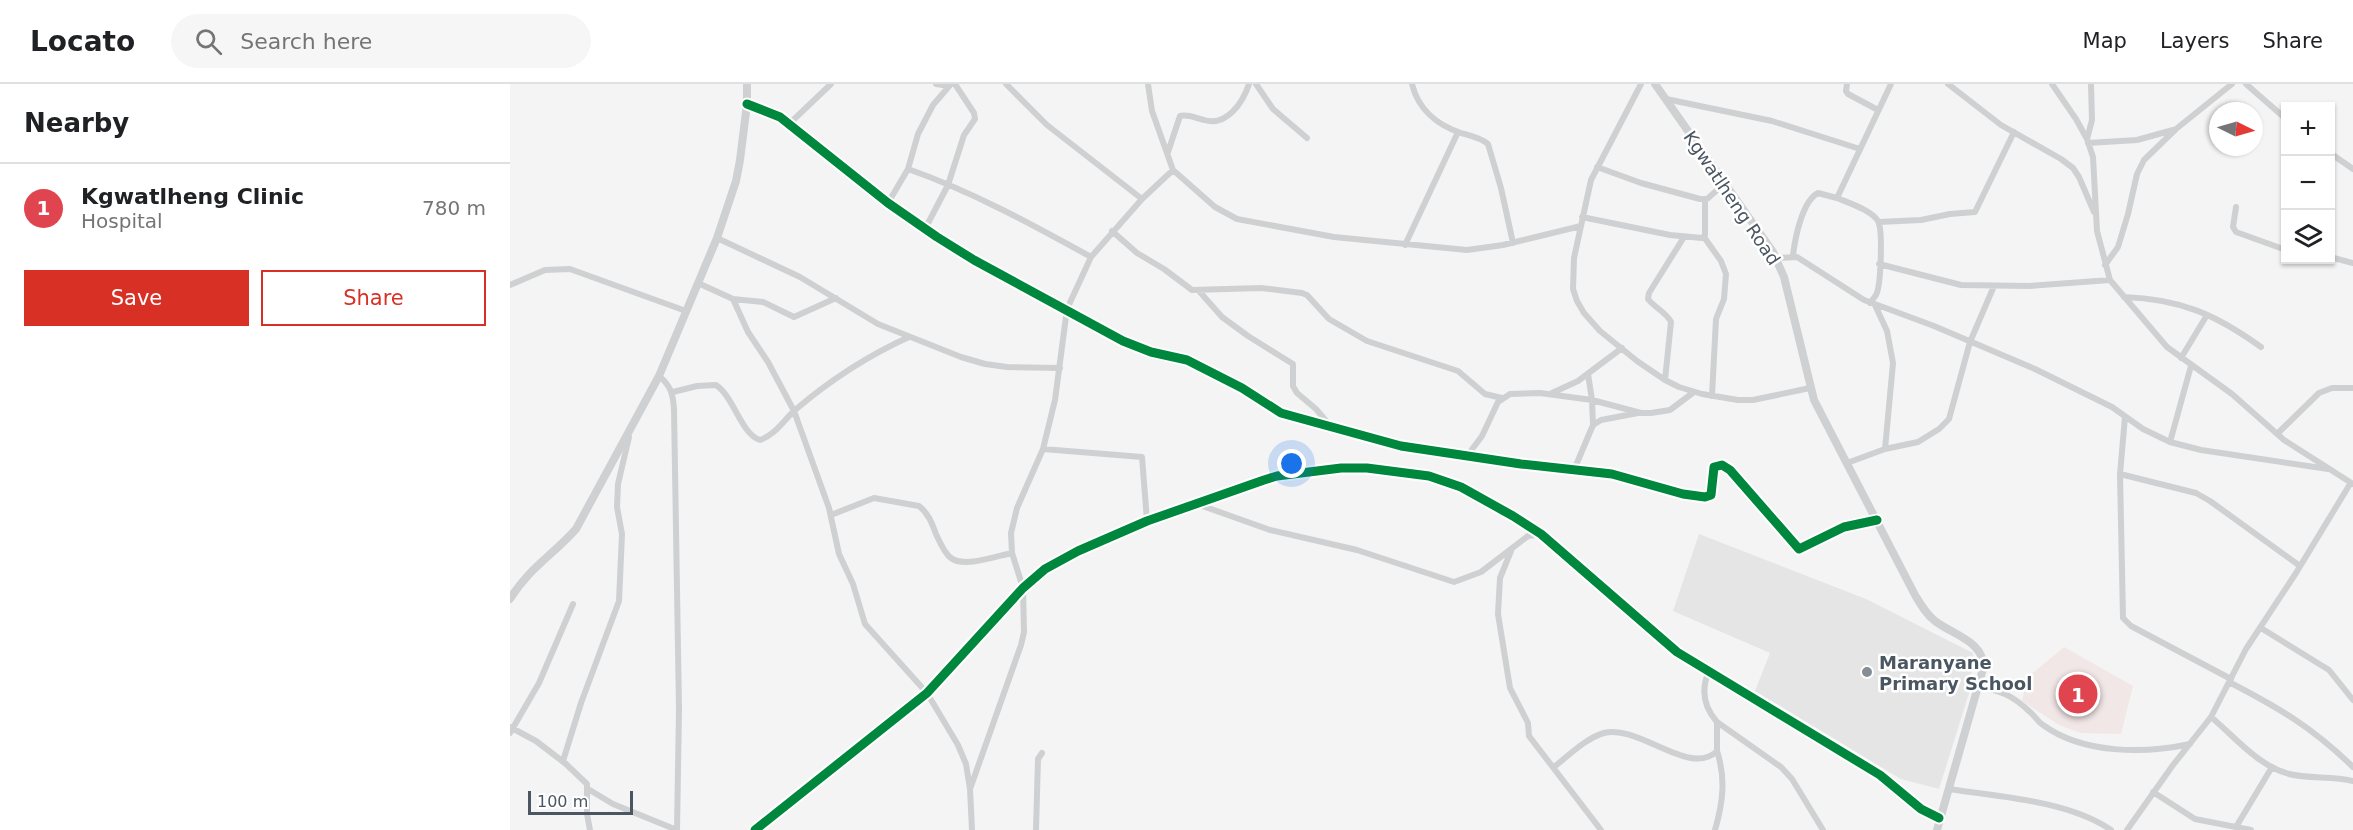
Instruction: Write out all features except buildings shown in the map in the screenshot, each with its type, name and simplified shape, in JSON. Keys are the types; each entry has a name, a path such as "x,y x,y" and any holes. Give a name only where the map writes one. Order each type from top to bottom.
{"street":[{"path":"510,599 532,569 576,529 659,376 717,238 736,181 747,104 747,84"},
{"path":"789,124 831,84"},
{"path":"925,229 948,185 964,135 976,116 952,85 936,84"},
{"path":"1006,84 1047,125 1142,200"},
{"path":"1148,84 1152,111 1173,170 1215,207 1237,219 1334,237 1467,250 1513,243 1581,226"},
{"path":"1168,152 1180,116 1188,115 1207,122 1224,117 1240,105 1249,84"},
{"path":"1256,84 1273,109 1307,138"},
{"path":"1412,84 1417,102 1422,108 1458,132 1483,140 1488,144 1501,188 1513,243"},
{"path":"1641,84 1591,180 1573,273 1573,289 1577,301 1584,313 1600,330 1622,348 1665,380 1694,392 1738,400 1753,400 1810,388"},
{"name":"Kgwatlheng Road","path":"1655,84 1776,258 1784,277 1810,388 1819,410 1924,610 1933,620 1979,651 1984,664 1937,830"},
{"path":"1847,84 1845,88 1848,94 1878,110"},
{"path":"1837,198 1891,84"},
{"path":"1948,84 1972,104 2073,168 2095,215"},
{"path":"2052,84 2076,119 2092,157 2095,215 2110,280 2167,347 2232,394 2277,434 2352,484 2246,649 2211,717 2153,792 2127,830"},
{"path":"2087,141 2092,120 2091,84"},
{"path":"2105,266 2118,247 2139,166 2176,129 2232,84"},
{"path":"2246,84 2281,115"},
{"path":"888,203 908,169 918,134 933,105 952,85"},
{"path":"1666,99 1772,121 1860,149"},
{"path":"747,104 780,117 888,203 974,260 1123,341 1151,352 1187,360 1242,388 1281,413 1401,446 1612,474 1683,494 1708,497 1711,495 1714,467 1722,465 1730,470 1799,549 1844,527 1877,520"},
{"path":"2087,141 2138,140 2176,129"},
{"path":"1405,245 1458,132"},
{"path":"1879,222 1922,220 1975,212 2014,132"},
{"path":"2335,156 2353,169"},
{"path":"1597,167 1641,183 1705,200"},
{"path":"908,169 1035,226 1091,257"},
{"path":"970,789 1022,645 1023,588 1012,553 1011,533 1017,508 1043,449 1055,400 1067,309 1091,257 1112,231 1173,170"},
{"path":"1712,396 1716,319 1724,299 1726,274 1721,261 1704,237 1705,200 1724,184"},
{"path":"1793,255 1796,233 1811,198 1818,193 1837,198 1874,216 1879,222 1881,234 1876,295 1872,304"},
{"path":"2236,207 2233,226 2236,232 2281,248"},
{"path":"1582,218 1684,237 1704,237"},
{"path":"1112,231 1137,253 1164,269 1187,288 1200,291 1217,288 1261,288 1302,293 1307,295 1329,319 1366,341 1458,371 1485,394 1502,398"},
{"path":"1665,380 1671,322 1648,299 1649,293 1684,237"},
{"path":"717,238 784,268 878,324 910,337 985,364 1007,367 1060,368"},
{"path":"1776,258 1793,255 1872,304 1934,326 2074,388 2112,407 2143,429 2170,442 2201,450 2328,469"},
{"path":"2335,258 2353,263"},
{"path":"1879,264 1950,283 2030,286 2110,280"},
{"path":"510,285 545,270 570,269 686,311"},
{"path":"698,283 733,299 763,302 794,317 836,298"},
{"path":"1847,463 1886,449 1918,442 1939,429 1949,419 1970,342 1994,286"},
{"path":"1200,291 1222,317 1293,364 1293,386 1297,393 1316,409 1332,428"},
{"path":"2124,297 2166,301 2206,315 2231,326 2260,347"},
{"path":"733,299 748,332 768,362 794,411 831,515 839,554 853,584 865,624 927,693 958,745 966,764 972,830"},
{"path":"1872,304 1887,331 1893,363 1886,449"},
{"path":"2181,358 2206,315"},
{"path":"673,392 697,386 716,385 733,406 752,437 760,441 770,436 794,411 852,369 910,337"},
{"path":"1550,394 1578,381 1622,348"},
{"path":"2170,442 2191,366"},
{"path":"1575,470 1593,425 1593,400 1588,374"},
{"path":"588,789 613,804 677,830 679,709 673,392 659,376"},
{"path":"2277,434 2326,389 2353,388"},
{"path":"1593,425 1613,417 1664,412 1678,405 1694,392"},
{"path":"1467,456 1482,436 1496,405 1502,398 1515,393 1550,394 1593,400 1641,413"},
{"path":"2125,417 2120,474 2123,618 2131,627 2275,706 2312,730 2353,767"},
{"path":"563,761 580,703 618,601 622,534 617,507 618,484 623,456 633,424"},
{"path":"1043,449 1142,457 1147,521"},
{"path":"755,830 927,693 1023,588 1046,569 1078,551 1147,521 1277,476 1341,468 1367,468 1444,480 1461,486 1513,516 1541,534 1671,647 1880,776 1921,809 1939,818"},
{"path":"2120,474 2157,482 2203,497 2300,566"},
{"path":"831,515 874,498 919,506 929,518 943,549 951,558 962,562 1012,553"},
{"path":"1196,504 1270,530 1357,550 1406,564 1454,582 1480,572 1528,536 1541,534"},
{"path":"1513,548 1504,566 1498,596 1498,621 1510,688 1527,723 1529,736 1601,830"},
{"path":"573,604 539,683 511,730 536,741 583,779 588,789 587,814 590,830"},
{"path":"2261,628 2329,670 2353,700"},
{"path":"1709,671 1703,690 1707,706 1717,722 1781,767 1797,786 1823,830"},
{"path":"1978,687 2012,696 2048,728 2095,746 2145,751 2190,744"},
{"path":"2211,717 2272,767 2298,776 2353,781"},
{"path":"1715,830 1722,804 1724,781 1717,751 1717,722"},
{"path":"1554,767 1586,743 1605,733 1635,736 1694,760 1717,751"},
{"path":"1036,830 1038,759 1042,753"},
{"path":"2236,827 2272,767"},
{"path":"1948,789 1992,795 2074,812 2091,818 2111,830"},
{"path":"2153,792 2194,819 2251,830"}],"shaded area":[{"name":"Maranyane Primary School","path":"1699,534 1866,599 1973,653 1970,690 1939,789 1901,779 1755,691 1770,653 1673,611"},
{"path":"2064,647 2133,686 2121,734 2081,733 2059,725 2022,701 2028,677"}],"cycle path":[{"path":"747,104 780,117 888,203 974,260 1123,341 1151,352 1187,360 1242,388 1281,413 1401,446 1521,464 1612,474 1683,494 1705,497 1711,495 1714,467 1722,465 1730,470 1799,549 1844,527 1877,520"},
{"path":"755,830 927,693 1023,588 1045,569 1078,551 1147,521 1264,480 1277,476 1341,468 1367,468 1429,476 1461,487 1513,516 1541,534 1677,652 1880,775 1921,809 1939,818"}],"place":[{"name":"Maranyane Primary School","path":"1867,672"},
{"name":"Kgwatlheng Clinic","path":"2078,694"}]}
